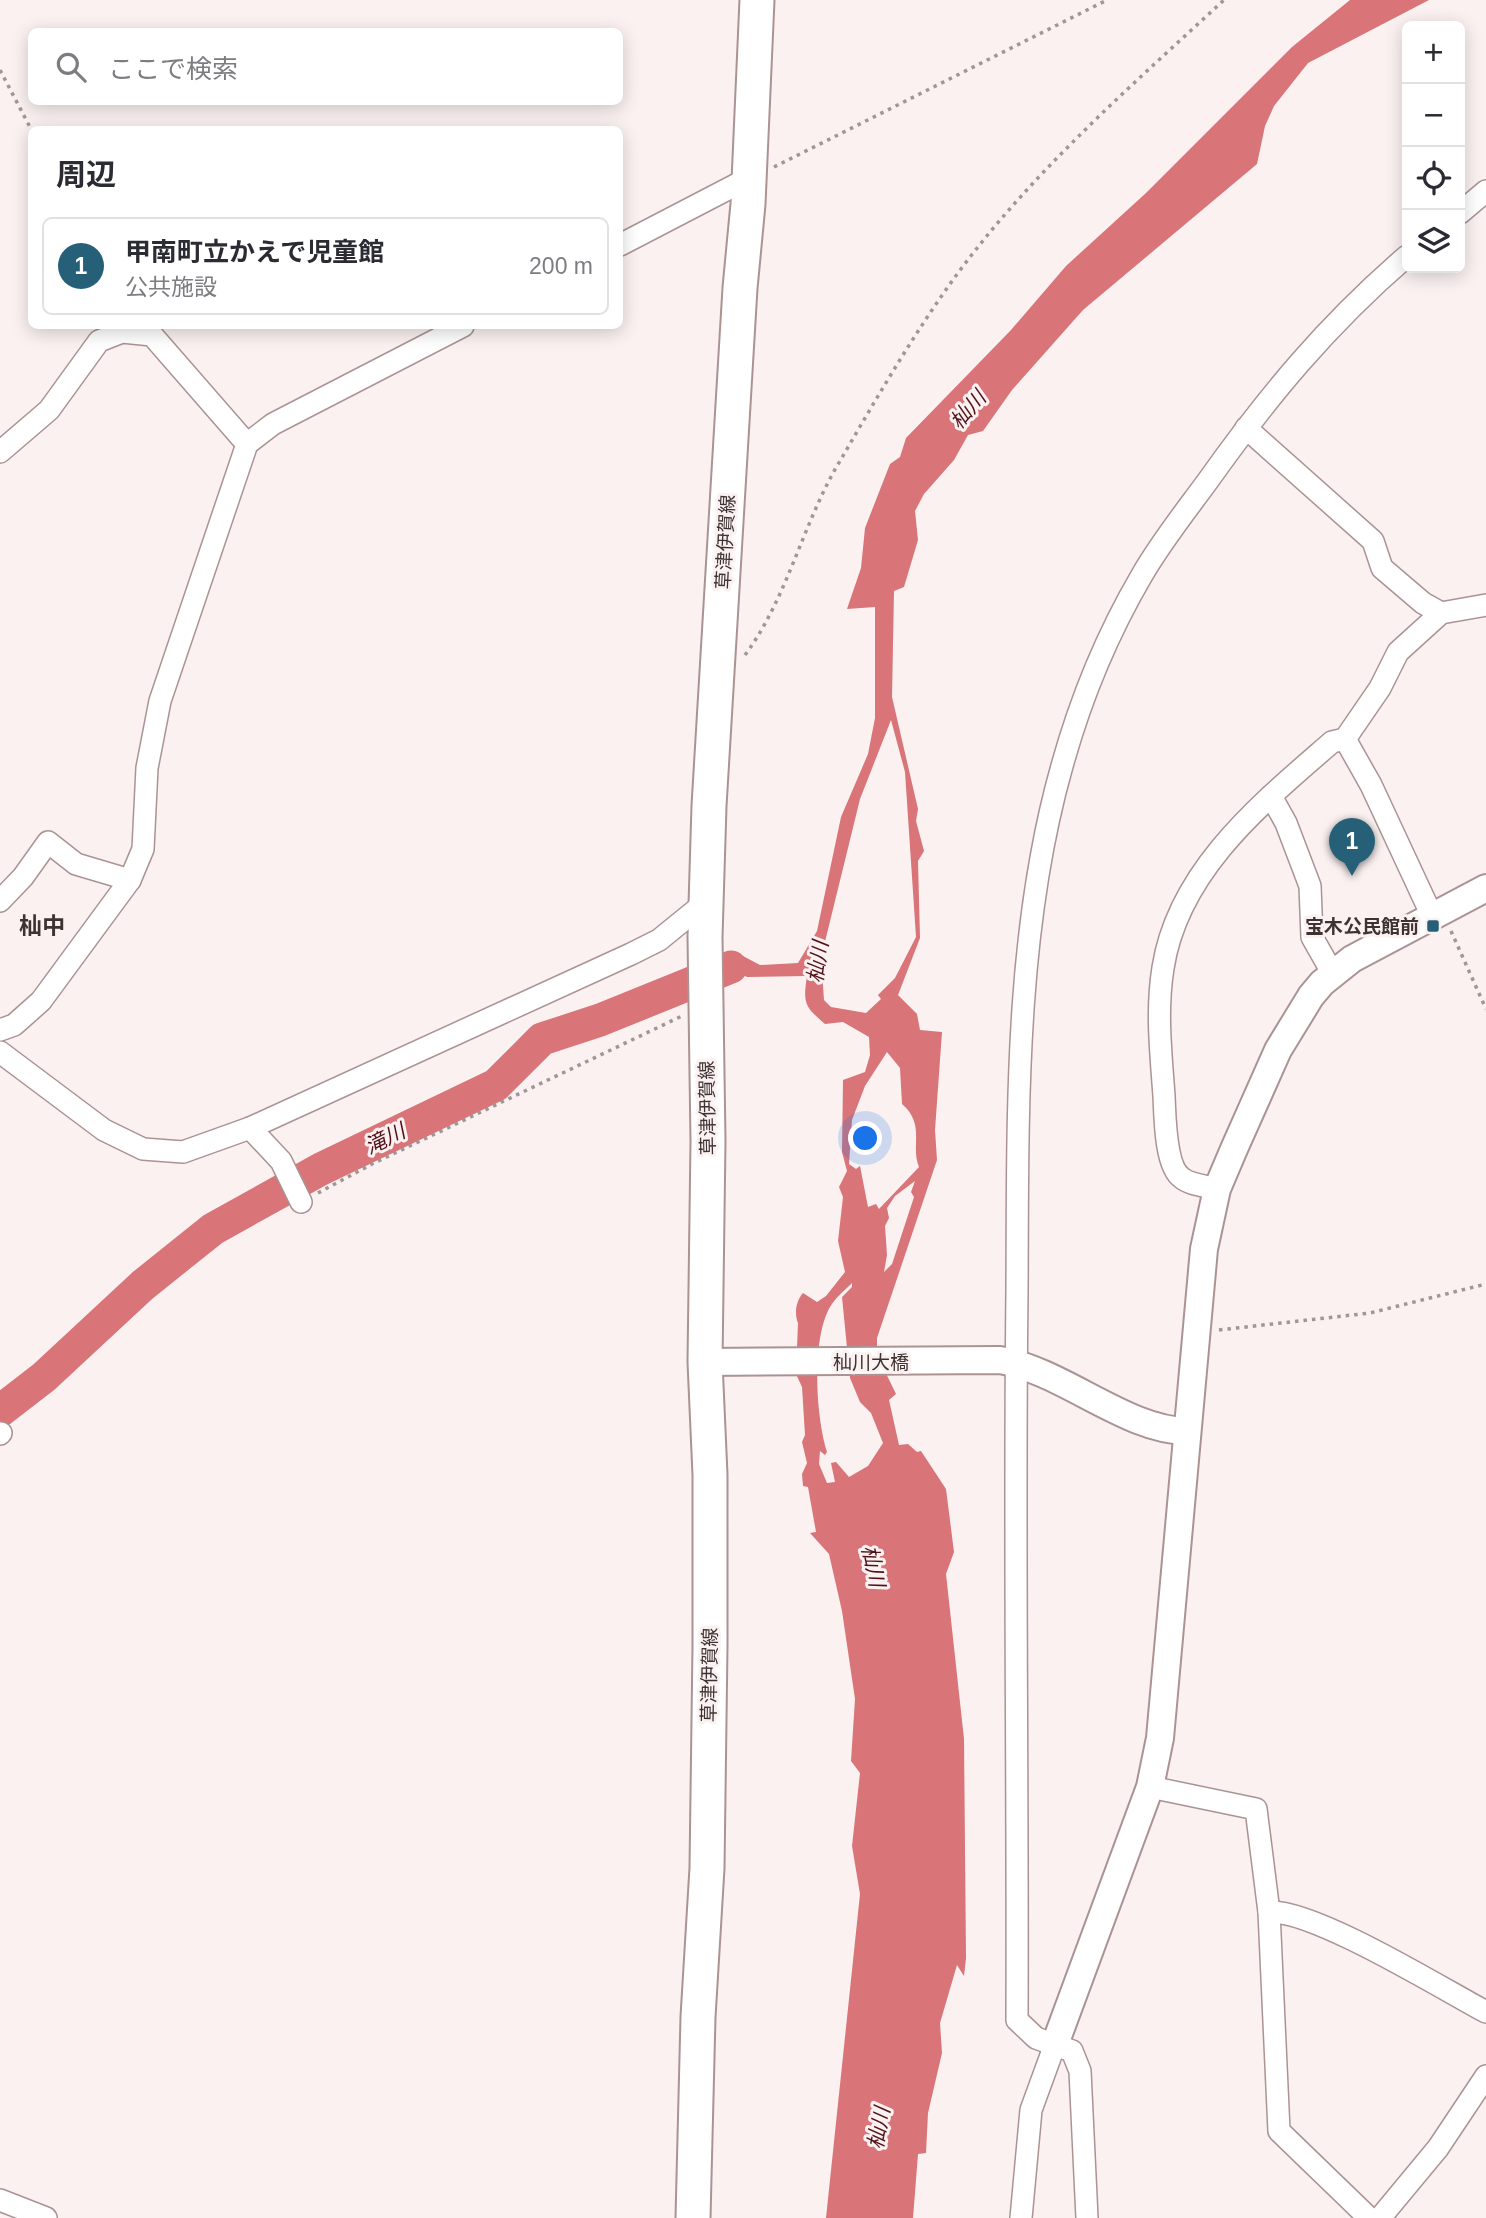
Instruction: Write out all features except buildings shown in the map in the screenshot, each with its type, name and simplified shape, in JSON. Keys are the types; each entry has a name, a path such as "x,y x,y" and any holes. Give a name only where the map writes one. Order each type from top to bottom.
{"main road":[{"name":"草津伊賀線","path":"693,2218 696,2057 707,1868 710,1674 710,1475 705,1362 708,1141 705,937 709,806 757,0"}],"street":[{"path":"623,243 747,180"},
{"path":"1464,210 1486,191"},
{"path":"1087,2218 1080,2071 1072,2052 1036,2038 1017,2020 1008,1361 1022,1046 1036,896 1051,809 1063,762 1085,701 1143,571 1269,396 1352,305 1402,260"},
{"path":"0,1030 14,1026 41,1001 130,880 143,849 147,768 160,701 247,444 273,424 457,329"},
{"path":"0,452 49,410 99,341 122,332 152,335 247,444"},
{"path":"1246,428 1373,541 1382,568 1423,603 1441,613"},
{"path":"1217,1189 1182,1179 1173,1168 1167,1134 1160,1044 1163,969 1175,927 1196,883 1225,842 1332,742 1346,739 1380,688 1398,652 1441,613 1486,605"},
{"path":"1346,739 1438,913"},
{"path":"1272,796 1286,822 1310,886 1312,937 1333,974"},
{"path":"0,901 23,877 48,842 76,864 130,880"},
{"path":"1021,2218 1031,2110 1150,1787 1160,1738 1204,1249 1217,1189 1288,1029 1311,996 1333,974 1371,948 1486,888"},
{"path":"0,1052 104,1130 143,1149 183,1152 250,1128 631,954 659,940 707,901"},
{"path":"250,1128 281,1161 299,1198"},
{"path":"1008,1361 1164,1431 1187,1431"},
{"name":"杣川大橋","path":"705,1362 1008,1361"},
{"path":"1150,1787 1256,1809 1269,1912 1279,2131 1369,2218"},
{"path":"1269,1912 1280,1911 1328,1928 1486,2012"},
{"path":"1380,2218 1438,2148 1486,2076"},
{"path":"0,2200 46,2218"}],"path":[{"path":"747,180 1107,0"},
{"path":"743,658 770,614 814,507 956,276 1001,221 1100,116 1224,0"},
{"path":"0,70 29,126"},
{"path":"1438,913 1486,1009"},
{"path":"299,1198 674,1018 705,1006"},
{"path":"1196,1332 1370,1313 1486,1284"}],"water":[{"name":"杣川","path":"1350,0 1429,0 1308,63 1274,106 1265,126 1257,164 1083,310 1012,390 983,431 968,435 954,460 924,494 915,511 918,540 904,587 894,591 892,697 918,809 916,821 924,851 918,861 920,938 898,995 917,1014 920,1030 942,1032 935,1130 937,1160 877,1338 877,1355 896,1394 889,1400 899,1445 908,1444 917,1452 921,1451 946,1489 954,1552 946,1574 964,1739 966,1958 964,1976 957,1965 940,2023 942,2053 928,2113 926,2153 918,2154 913,2218 826,2218 860,1894 852,1846 860,1773 851,1761 855,1699 842,1611 829,1554 810,1533 816,1532 808,1487 803,1486 802,1474 807,1463 802,1442 805,1435 802,1387 796,1374 796,1311 803,1293 817,1302 826,1296 845,1272 838,1241 843,1197 839,1187 847,1171 842,1152 843,1080 865,1072 870,1055 869,1037 843,1022 825,1024 813,1013 805,998 807,976 747,977 734,970 687,990 695,975 743,956 760,965 798,963 817,931 841,817 868,754 875,718 875,607 847,609 861,568 865,528 890,464 900,457 906,438 1011,330 1066,266 1146,193 1292,47","holes":["891,720 905,772 916,937 895,978 878,995 881,999 866,1013 831,1007 824,1000 821,958 860,799","887,1052 900,1068 902,1104 916,1127 919,1167 879,1209 876,1204 868,1207 860,1166 856,1169 849,1164 852,1120 865,1086","915,1181 911,1192 914,1197 892,1264 884,1272 887,1255 885,1226 889,1218 887,1208 895,1196","852,1283 852,1287 842,1297 850,1378 860,1402 871,1413 883,1443 868,1466 849,1477 836,1462 831,1463 835,1482 827,1483 819,1464 820,1451 825,1455 827,1452 818,1400 818,1358 824,1321 837,1297"]}],"waterway":[{"name":"滝川","path":"0,1411 44,1377 143,1285 213,1229 321,1169 496,1085 542,1039 600,1020 731,967"}],"place":[{"name":"甲南町立かえで児童館","path":"1352,876"},
{"name":"宝木公民館前","path":"1433,926"}],"district":[{"name":"杣中","path":"42,926"}]}
